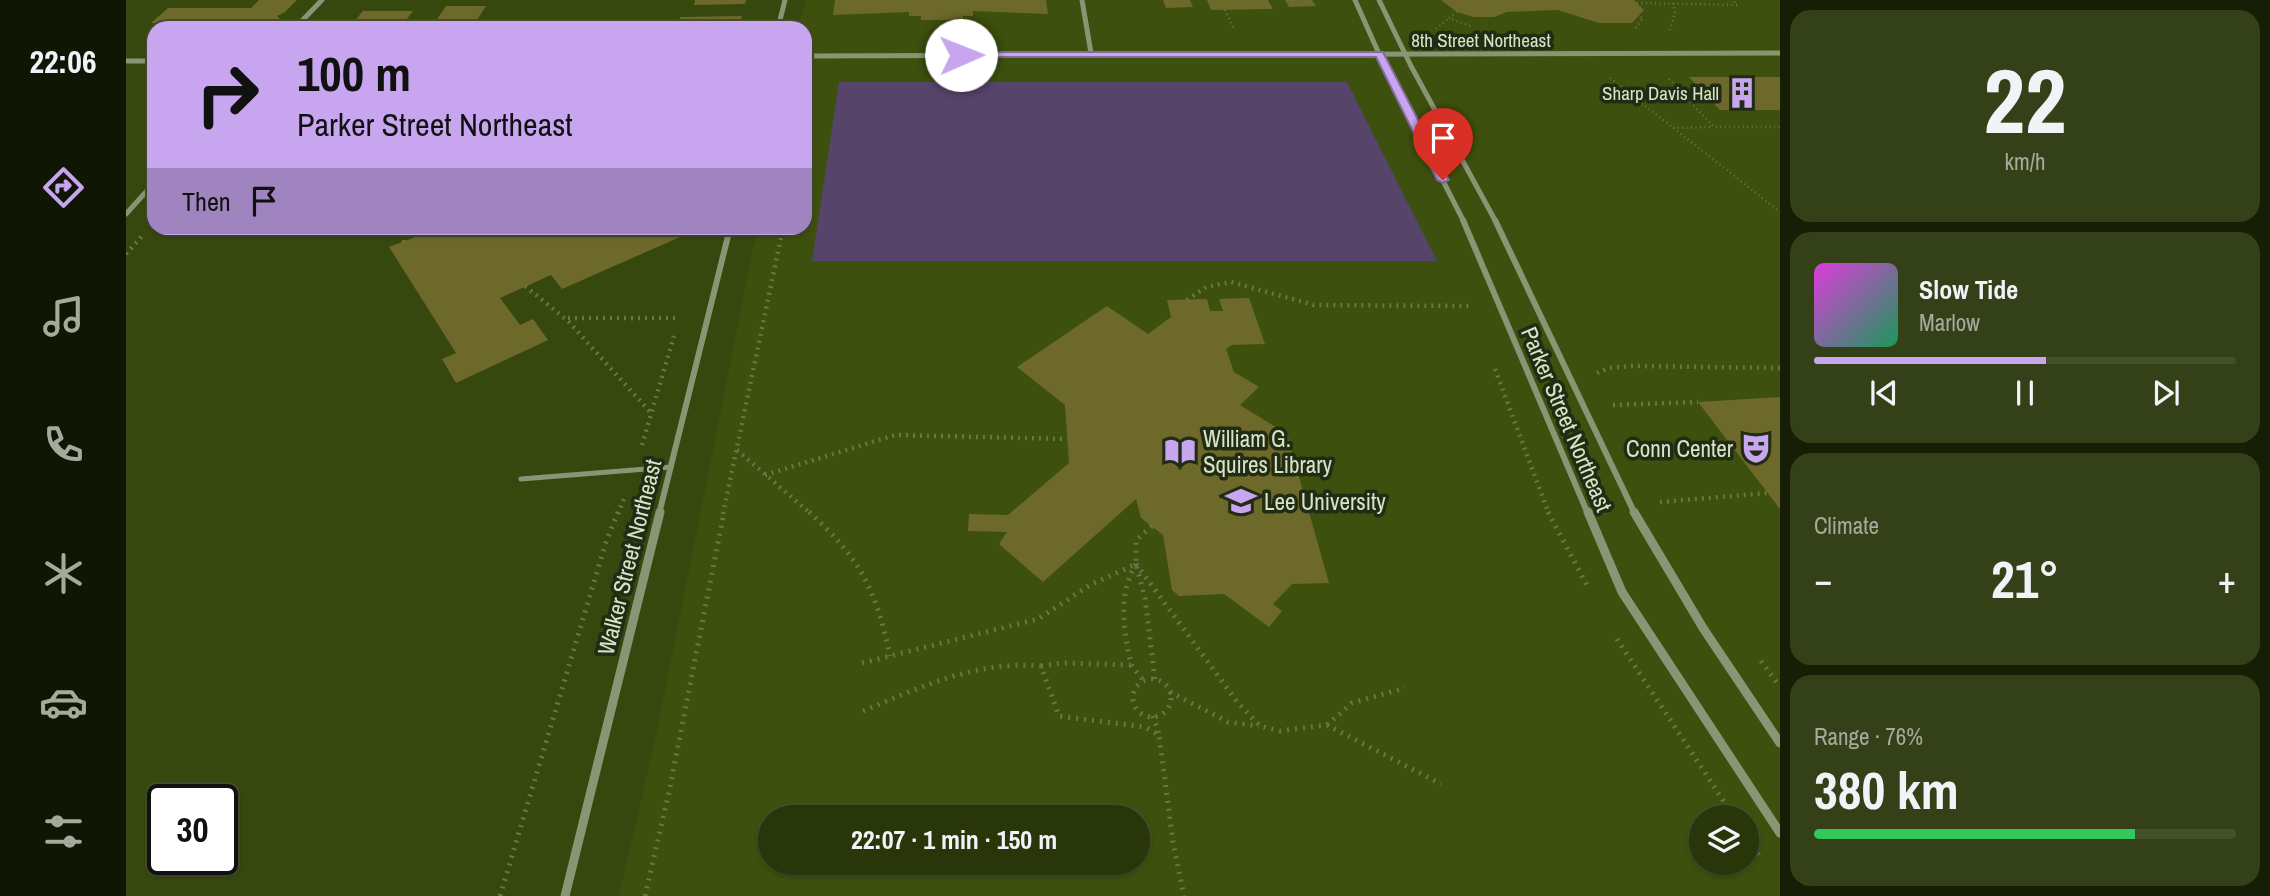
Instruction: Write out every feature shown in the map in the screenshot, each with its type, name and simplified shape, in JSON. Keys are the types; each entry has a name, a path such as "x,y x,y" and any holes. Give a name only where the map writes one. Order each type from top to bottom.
{"street":[{"path":"302,21 322,0"},
{"path":"780,21 785,0"},
{"path":"1082,0 1091,53"},
{"name":"Parker Street Northeast","path":"1355,0 1455,202 1622,593 1780,833"},
{"name":"Parker Street Northeast","path":"1379,0 1405,54 1483,194 1625,497 1703,628 1780,743"},
{"name":"8th Street Northeast","path":"812,56 1091,53 1780,54"},
{"path":"126,61 147,61"},
{"path":"126,214 147,191"},
{"name":"Walker Street Northeast","path":"565,896 728,235"}],"lane":[{"path":"521,479 671,467"}],"path":[{"path":"1637,3 1737,5 1732,0"},
{"path":"1669,32 1675,13 1673,2"},
{"path":"1225,10 1235,32"},
{"path":"1604,73 1780,212"},
{"path":"1666,76 1714,127"},
{"path":"1673,128 1780,127"},
{"path":"402,235 404,242"},
{"path":"645,896 672,779 736,449 782,235"},
{"path":"1187,300 1206,287 1231,282 1314,305 1471,308 1468,298"},
{"path":"525,286 548,307 566,318 652,413"},
{"path":"500,896 606,542 634,470 683,305"},
{"path":"566,318 679,318"},
{"path":"1595,374 1609,368 1631,366 1780,368"},
{"path":"1591,368 1601,384"},
{"path":"1607,395 1618,417"},
{"path":"1613,405 1698,402"},
{"path":"765,475 822,455 895,435 1067,439"},
{"path":"736,449 806,510 853,558 876,599 890,656"},
{"path":"1653,490 1665,513"},
{"path":"1659,502 1768,493"},
{"path":"1152,527 1136,541 1136,564 1145,598 1155,680"},
{"path":"862,663 1038,619 1090,584 1136,564"},
{"path":"1136,564 1125,580 1122,599 1131,665 1143,680"},
{"path":"1136,564 1238,703 1260,726"},
{"path":"1757,656 1780,687"},
{"path":"863,710 935,681 1011,663 1041,666 1063,663 1131,665"},
{"path":"1041,666 1059,716 1145,727 1159,735"},
{"path":"1143,680 1155,680 1167,687 1171,705 1164,714 1153,716 1140,711 1133,700 1135,688 1143,680"},
{"path":"1327,725 1339,708 1367,697 1405,688"},
{"path":"1170,692 1228,722 1280,731 1327,725 1441,785"},
{"path":"1153,716 1159,735 1173,842 1184,896"}],"shaded area":[{"name":"Lee University","path":"806,0 1780,0 1780,896 619,896 656,736 756,235 812,235 812,21 799,21"},
{"path":"839,82 1347,82 1437,261 812,261"}],"building":[{"path":"259,0 297,0 277,16 281,20 278,21 153,21 168,8 251,8"},
{"path":"695,0 746,0 745,4 694,5"},
{"path":"835,0 1046,0 1048,14 973,11 973,16 963,16 963,20 921,20 921,16 909,16 909,12 833,15"},
{"path":"1163,0 1190,0 1193,7 1166,8"},
{"path":"1207,0 1268,0 1273,9 1211,10"},
{"path":"1285,0 1312,0 1316,6 1289,7"},
{"path":"1441,0 1634,0 1644,10 1632,23 1599,23 1558,10 1507,12 1494,17 1474,17 1457,12"},
{"path":"446,6 486,6 476,21 436,21"},
{"path":"363,11 413,11 405,21 355,21"},
{"path":"742,16 741,21 679,21 680,17"},
{"name":"Sharp Davis Hall","path":"1689,77 1780,77 1780,110 1720,110"},
{"path":"421,235 680,237 562,289 551,275 500,298 520,325 533,319 548,340 456,383 442,359 456,353 389,247"},
{"name":"William G. Squires Library","path":"1249,298 1265,344 1232,345 1226,349 1234,372 1259,387 1240,405 1287,434 1329,583 1292,584 1273,604 1282,611 1269,627 1224,594 1179,596 1172,590 1163,535 1141,518 1136,499 1043,582 999,544 1007,532 968,531 969,514 1008,515 1069,463 1065,405 1017,367 1107,306 1148,334 1171,317 1167,300 1207,299 1210,311 1223,311 1219,299"},
{"name":"Conn Center","path":"1780,397 1780,509 1698,402"}],"place":[{"name":"Sharp Davis Hall","path":"1742,93"},
{"name":"Conn Center","path":"1756,448"},
{"name":"William G. Squires Library","path":"1180,451"},
{"name":"Lee University","path":"1241,501"}],"route":[{"path":"961,55 1380,54 1443,180"}]}
